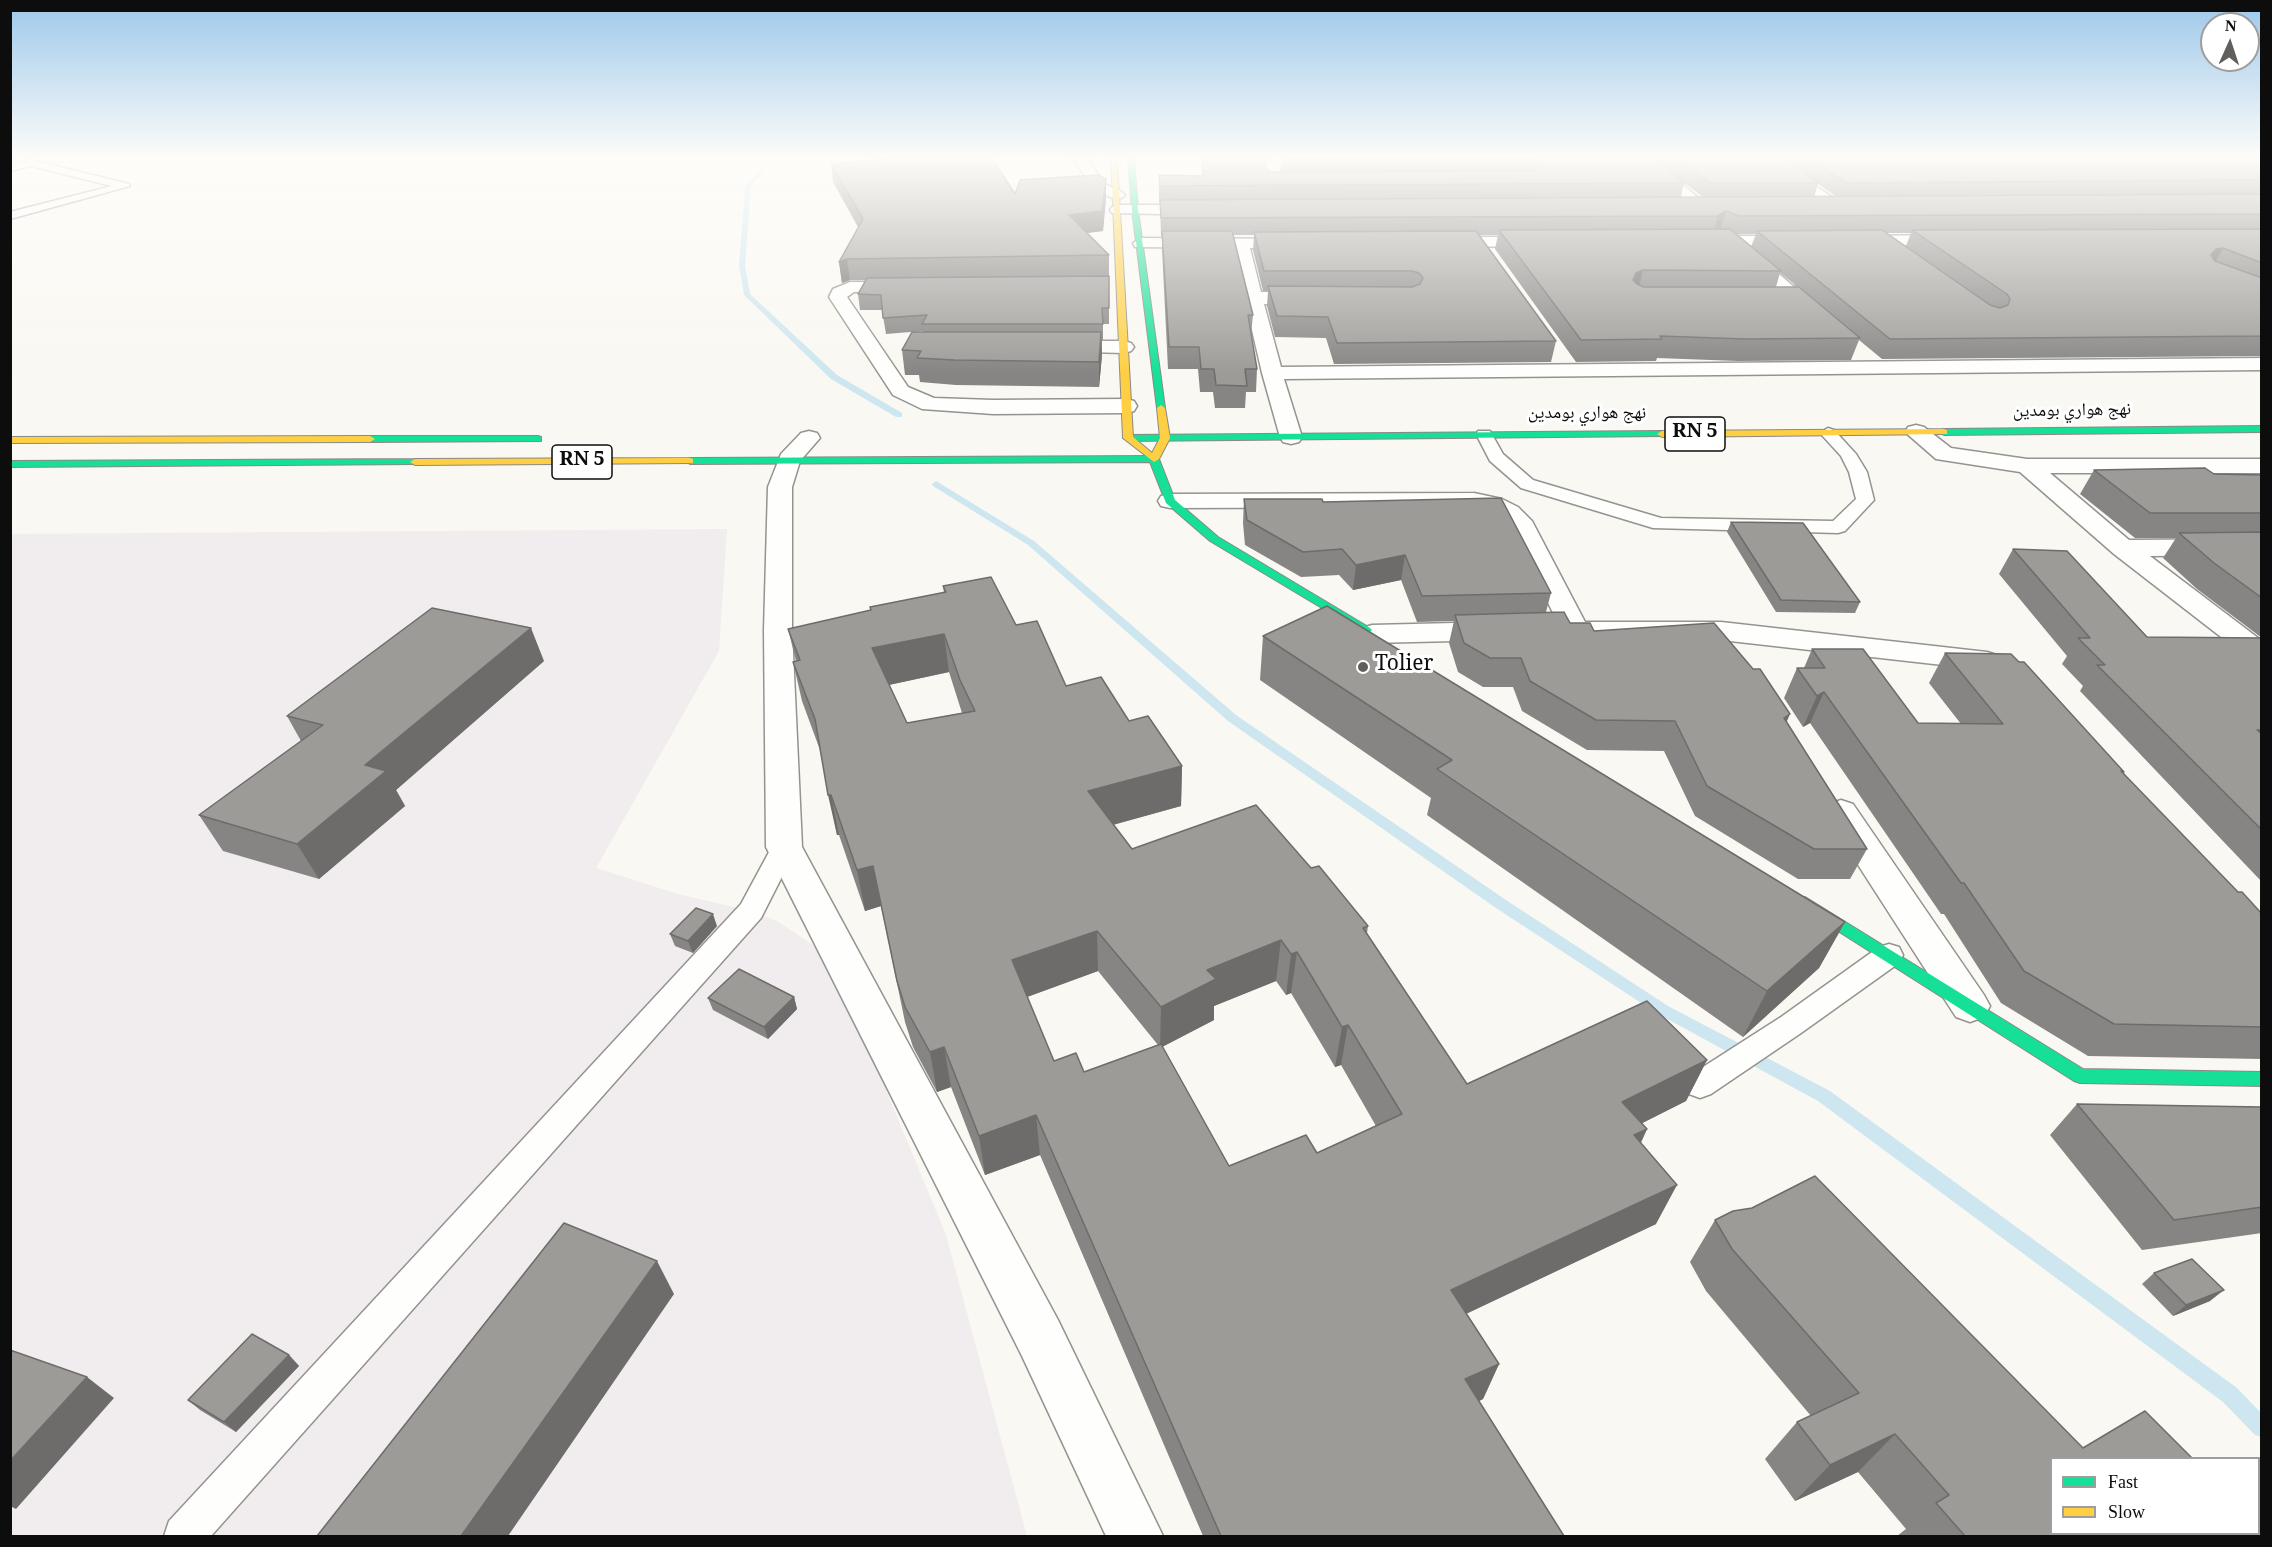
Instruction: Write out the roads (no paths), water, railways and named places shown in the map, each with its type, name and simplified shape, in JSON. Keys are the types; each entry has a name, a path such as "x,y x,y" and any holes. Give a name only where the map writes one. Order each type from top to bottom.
{"main road":[{"path":"1118,230 1126,406 1122,438 1160,459"},
{"path":"1139,230 1166,438 1160,459 1170,501 1214,539 1382,640"},
{"name":"نهج هواري بومدين","path":"1122,438 2262,429"},
{"name":"RN 5","path":"10,440 557,439"},
{"name":"RN 5","path":"10,464 613,462 801,443 1160,459"},
{"path":"613,462 623,446"},
{"name":"نهج هواري بومدين","path":"1934,454 2179,452"},
{"path":"1824,454 1869,454"},
{"name":"نهج هواري بومدين","path":"1490,457 1519,457"},
{"path":"1798,898 2080,1076 2262,1079"}],"street":[{"path":"1719,230 1832,330"},
{"path":"1835,241 1964,240"},
{"path":"1683,241 1812,241"},
{"path":"1881,241 1908,260"},
{"path":"1419,242 1563,242"},
{"path":"1479,242 1492,260"},
{"path":"1141,243 1312,243"},
{"path":"1240,243 1272,373 1291,437"},
{"path":"1096,285 1120,285"},
{"path":"920,287 850,287 839,293 837,297 900,391 930,404 993,407 1126,406"},
{"path":"1254,298 1325,298"},
{"path":"1775,300 1798,300"},
{"path":"1043,347 1124,347"},
{"path":"870,348 893,348"},
{"path":"1556,352 1569,370"},
{"path":"1858,352 1875,367"},
{"path":"1272,373 2262,364"},
{"path":"1916,432 1934,454 2027,466 2262,466"},
{"path":"801,443 780,487 779,594 784,847 1041,1338 1135,1536"},
{"path":"2027,466 2123,548 2262,656"},
{"path":"1170,501 1474,500 1493,504 1509,512 1524,526 1575,629"},
{"path":"2123,548 2262,547"},
{"path":"1382,640 1575,629 1721,631 2016,664"},
{"path":"1721,631 1740,660"},
{"path":"1826,789 1970,1006"}],"lane":[{"path":"1484,434 1490,457 1527,484 1660,524 1839,527 1865,500 1858,472 1848,454 1828,433"},
{"path":"184,1536 751,911 784,847"},
{"path":"1708,1079 1791,1025 1889,955"}],"waterway":[{"path":"745,230 742,265 747,295 834,377 899,415"},
{"path":"936,484 1031,543 1232,718 1501,904 1663,1010 1824,1096 2230,1395 2262,1428"}],"place":[{"name":"Tolier","path":"1363,667"}]}
